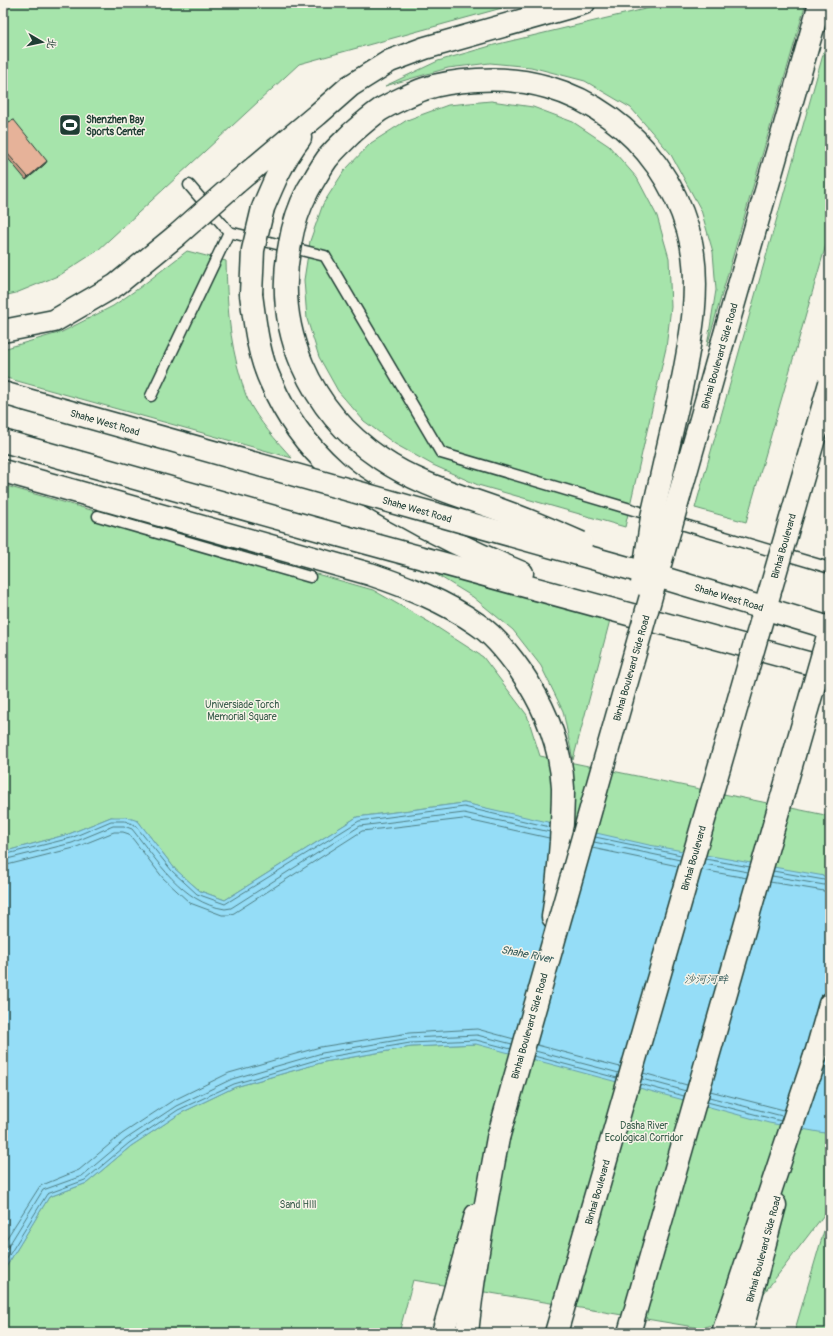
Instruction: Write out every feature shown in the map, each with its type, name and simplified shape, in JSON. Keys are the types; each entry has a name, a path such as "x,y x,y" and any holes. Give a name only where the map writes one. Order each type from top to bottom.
{"main road":[{"path":"3,331 54,321 116,285 176,236 350,86 390,62 425,48 584,3"},
{"name":"Binhai Boulevard Side Road","path":"443,1333 820,3"},
{"path":"626,684 634,645 652,517 688,354 694,310 695,267 688,231 675,195 658,165 634,137 602,111 567,93 530,82 497,78 458,81 424,89 382,109 352,132 327,159 307,191 293,227 286,261 285,292 289,325 295,348 309,382 327,410 355,440 381,460 412,477 532,522 660,577"},
{"path":"317,115 293,147 275,179 263,208 253,250 251,294 256,338 270,382 292,422 310,445 335,471 375,500 465,549 523,574 627,614"},
{"name":"Binhai Boulevard","path":"556,1333 830,382"},
{"name":"Shahe West Road","path":"3,393 660,577 830,628"},
{"path":"3,441 830,669"},
{"path":"3,471 398,583 454,609 478,624 498,642 529,683 542,707 552,732 559,758 563,787 562,825 556,901 542,980"},
{"path":"629,1333 830,628"},
{"name":"Binhai Boulevard Side Road","path":"741,1333 830,1004"},
{"path":"723,1333 815,1056 830,1017"},
{"path":"467,1333 481,1226 498,1138"}],"lane":[{"path":"189,185 230,232 325,256 441,453 830,568"},
{"path":"151,396 230,232"},
{"path":"98,516 310,577"}],"green space":[{"path":"3,3 520,3 299,64 97,251 60,275 16,293 3,296"},
{"path":"665,3 806,3 707,346 716,290 713,252 701,210 670,153 631,108 585,81 531,67 490,63 448,68 385,86 438,61 494,45"},
{"path":"830,30 830,231 746,522 695,508"},
{"path":"491,101 533,107 573,122 609,146 637,178 657,216 669,258 671,307 666,348 625,527 478,485 433,465 395,444 364,421 338,391 319,357 307,319 304,280 310,241 323,204 344,171 371,143 407,120 448,105"},
{"path":"187,251 226,261 231,335 245,393 252,408 274,438 292,458 3,377 3,349 62,332 113,306"},
{"path":"3,485 373,590 429,622 483,657 527,715 540,756 830,816 830,1207 761,1297 718,1324 700,1328 413,1280 399,1333 3,1333 3,1272 49,1197 87,1183 131,1146 181,1113 235,1087 324,1062 411,1047 476,1044 539,821 464,803 357,817 225,900 200,891 175,869 138,821 111,817 69,834 3,852"},
{"path":"429,570 610,620 573,760 563,711 541,666 513,630 473,597"},
{"path":"830,1210 830,1333 794,1333"}],"water":[{"name":"沙河河畔","path":"464,803 649,845 830,877 830,1134 769,1123 476,1044 411,1047 324,1062 235,1087 181,1113 131,1146 87,1183 49,1197 3,1272 3,852 69,834 111,817 126,817 138,821 175,869 200,891 225,900 357,817"}],"building":[{"path":"14,120 47,161 28,177 7,153 3,137 3,124"}],"place":[{"name":"Shenzhen Bay Sports Center","path":"70,125"}],"park label":[{"name":"Universiade Torch Memorial Square","path":"242,710"},
{"name":"Dasha River Ecological Corridor","path":"644,1130"},
{"name":"Sand HIll","path":"298,1204"}],"water label":[{"name":"Shahe River","path":"527,954"}]}
